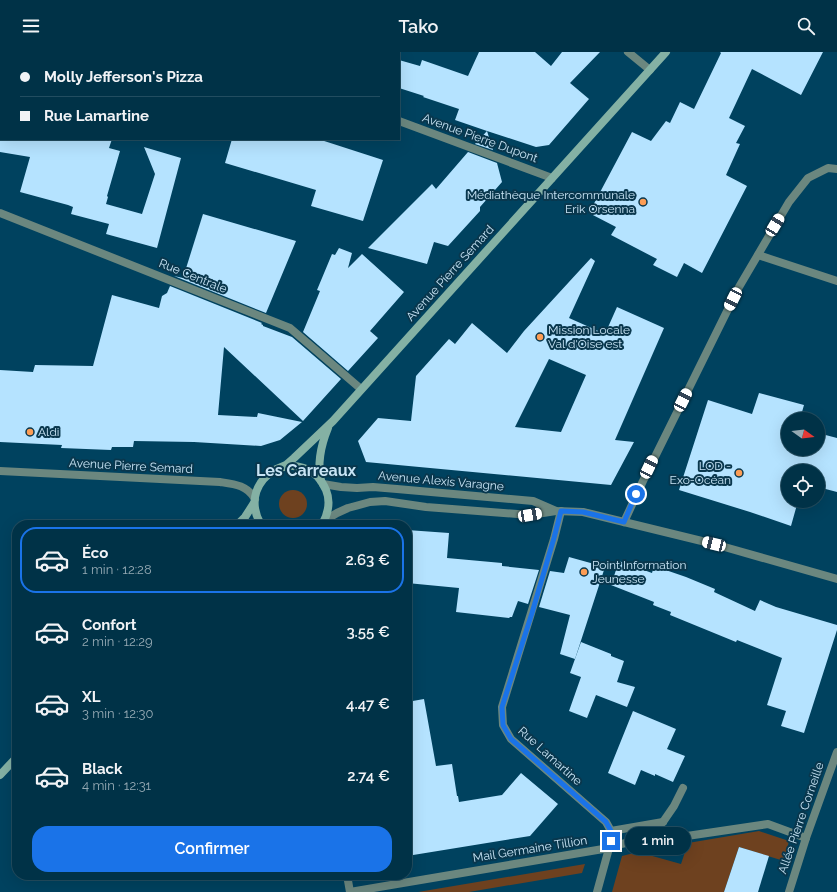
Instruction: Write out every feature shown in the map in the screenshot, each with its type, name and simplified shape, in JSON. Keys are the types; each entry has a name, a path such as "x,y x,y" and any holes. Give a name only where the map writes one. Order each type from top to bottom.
{"main road":[{"name":"Avenue Pierre Semard","path":"333,421 666,52"},
{"path":"258,520 255,496 262,481 272,471 286,465 333,421"},
{"path":"324,520 329,506 327,493 322,482 319,468 325,436 333,421"},
{"path":"272,471 285,467 299,467 311,472 322,482"},
{"path":"242,520 255,501"},
{"path":"0,775 12,762"}],"street":[{"path":"628,52 650,70"},
{"name":"Avenue Pierre Dupont","path":"400,121 552,178"},
{"path":"624,522 736,293 789,202 808,178 828,168 837,169"},
{"name":"Rue Centrale","path":"0,213 290,328 361,389"},
{"path":"758,255 837,281"},
{"name":"Avenue Pierre Semard","path":"0,471 226,483 242,487 251,493 255,501"},
{"name":"Avenue Alexis Varagne","path":"322,482 341,487 374,487 533,501 558,511"},
{"name":"Avenue Alexis Varagne","path":"326,520 337,513 356,505 385,501 426,507 530,515 558,511 583,512 714,544 837,579"},
{"name":"Rue Lamartine","path":"558,511 552,546 502,707 503,725 511,739 606,822 611,831"},
{"name":"Allée Pierre Corneille","path":"789,892 806,838 837,752"},
{"path":"597,892 611,841 611,831 664,822 683,788"},
{"name":"Mail Germaine Tillion","path":"350,892 609,848 621,844 676,833 687,836 768,824 806,838"},
{"path":"349,880 350,892"}],"shaded area":[{"path":"293,490 303,494 307,504 303,514 293,518 283,514 279,504 283,494"},
{"path":"759,831 789,841 784,861 739,847 724,892 612,892 622,856 638,852 681,864 688,843"},
{"path":"585,864 582,873 469,892 418,892"}],"building":[{"path":"479,52 535,52 551,66 562,52 600,52 570,83 589,99 549,145 536,147 455,120 459,109 400,88 400,60 420,66 422,60 468,76"},
{"path":"720,52 823,52 801,95 752,69 729,118 745,126 736,143 740,144 726,175 747,186 702,273 684,263 677,277 653,265 657,259 611,235 616,227 589,213 632,132 651,141 666,121 670,123 680,102 694,109 721,53"},
{"path":"487,131 493,150 475,144"},
{"path":"0,140 112,140 109,148 120,151 106,204 142,214 155,174 144,147 181,158 157,248 106,234 109,224 71,214 73,207 68,205 20,192 30,157 0,152"},
{"path":"232,140 321,140 383,160 363,221 311,206 316,190 225,163"},
{"path":"468,152 497,163 502,182 480,207 480,211 448,246 434,242 427,264 368,248 432,184 436,189"},
{"path":"203,214 296,241 266,313 174,276 183,278"},
{"path":"339,248 352,253 348,268 362,254 404,292 370,331 378,338 348,371 303,332 320,291 317,290 332,254 335,255"},
{"path":"591,258 595,261 569,318 605,334 617,307 664,328 615,440 634,442 611,485 366,462 358,441 378,418 411,421 416,376 449,339 455,344 472,323 507,353 524,331","holes":["549,359 586,375 561,432 515,427"]},
{"path":"170,286 262,323 261,324 263,326 292,337 341,379 303,421 224,347 218,415 257,417 258,413 302,422 280,440 261,446 194,442 134,441 133,447 112,447 111,450 61,448 62,445 0,442 0,370 33,372 35,365 93,366 112,295 159,308 162,296 167,293"},
{"path":"759,393 804,405 802,412 781,412 781,456 825,456 825,435 837,438 837,492 825,489 825,464 781,464 781,508 796,508 791,526 679,490 708,400 752,414"},
{"path":"412,530 449,533 447,558 502,563 502,566 539,570 528,604 518,601 512,617 509,618 456,612 459,588 412,583"},
{"path":"569,557 605,567 575,659 560,654 570,615 539,607 550,571 564,573"},
{"path":"619,561 652,573 654,566 686,577 715,589 714,592 755,611 760,600 776,607 837,625 837,630 804,733 781,726 786,711 767,705 782,658 737,640 736,642 670,615 671,612 653,605 654,602 611,585"},
{"path":"581,642 624,661 617,682 635,687 627,707 596,695 587,718 569,711 581,677 570,673"},
{"path":"424,699 436,766 452,764 459,802 502,795 521,773 558,804 530,836 412,855 412,701"},
{"path":"633,711 676,729 667,749 685,756 673,782 641,770 635,785 608,773"},
{"path":"739,847 769,856 758,892 724,892"}],"place":[{"name":"Médiathèque Intercommunale Erik Orsenna","path":"643,202"},
{"name":"Mission Locale Val d'Oise est","path":"540,337"},
{"name":"Aldi","path":"30,432"},
{"name":"LOD - Exo-Océan","path":"739,473"},
{"name":"Point Information Jeunesse","path":"584,572"}],"district":[{"name":"Les Carreaux","path":"306,470"}],"route":[{"path":"611,841 611,831 606,822 511,739 503,725 502,707 532,613 561,511 583,512 624,522 636,494"}]}
